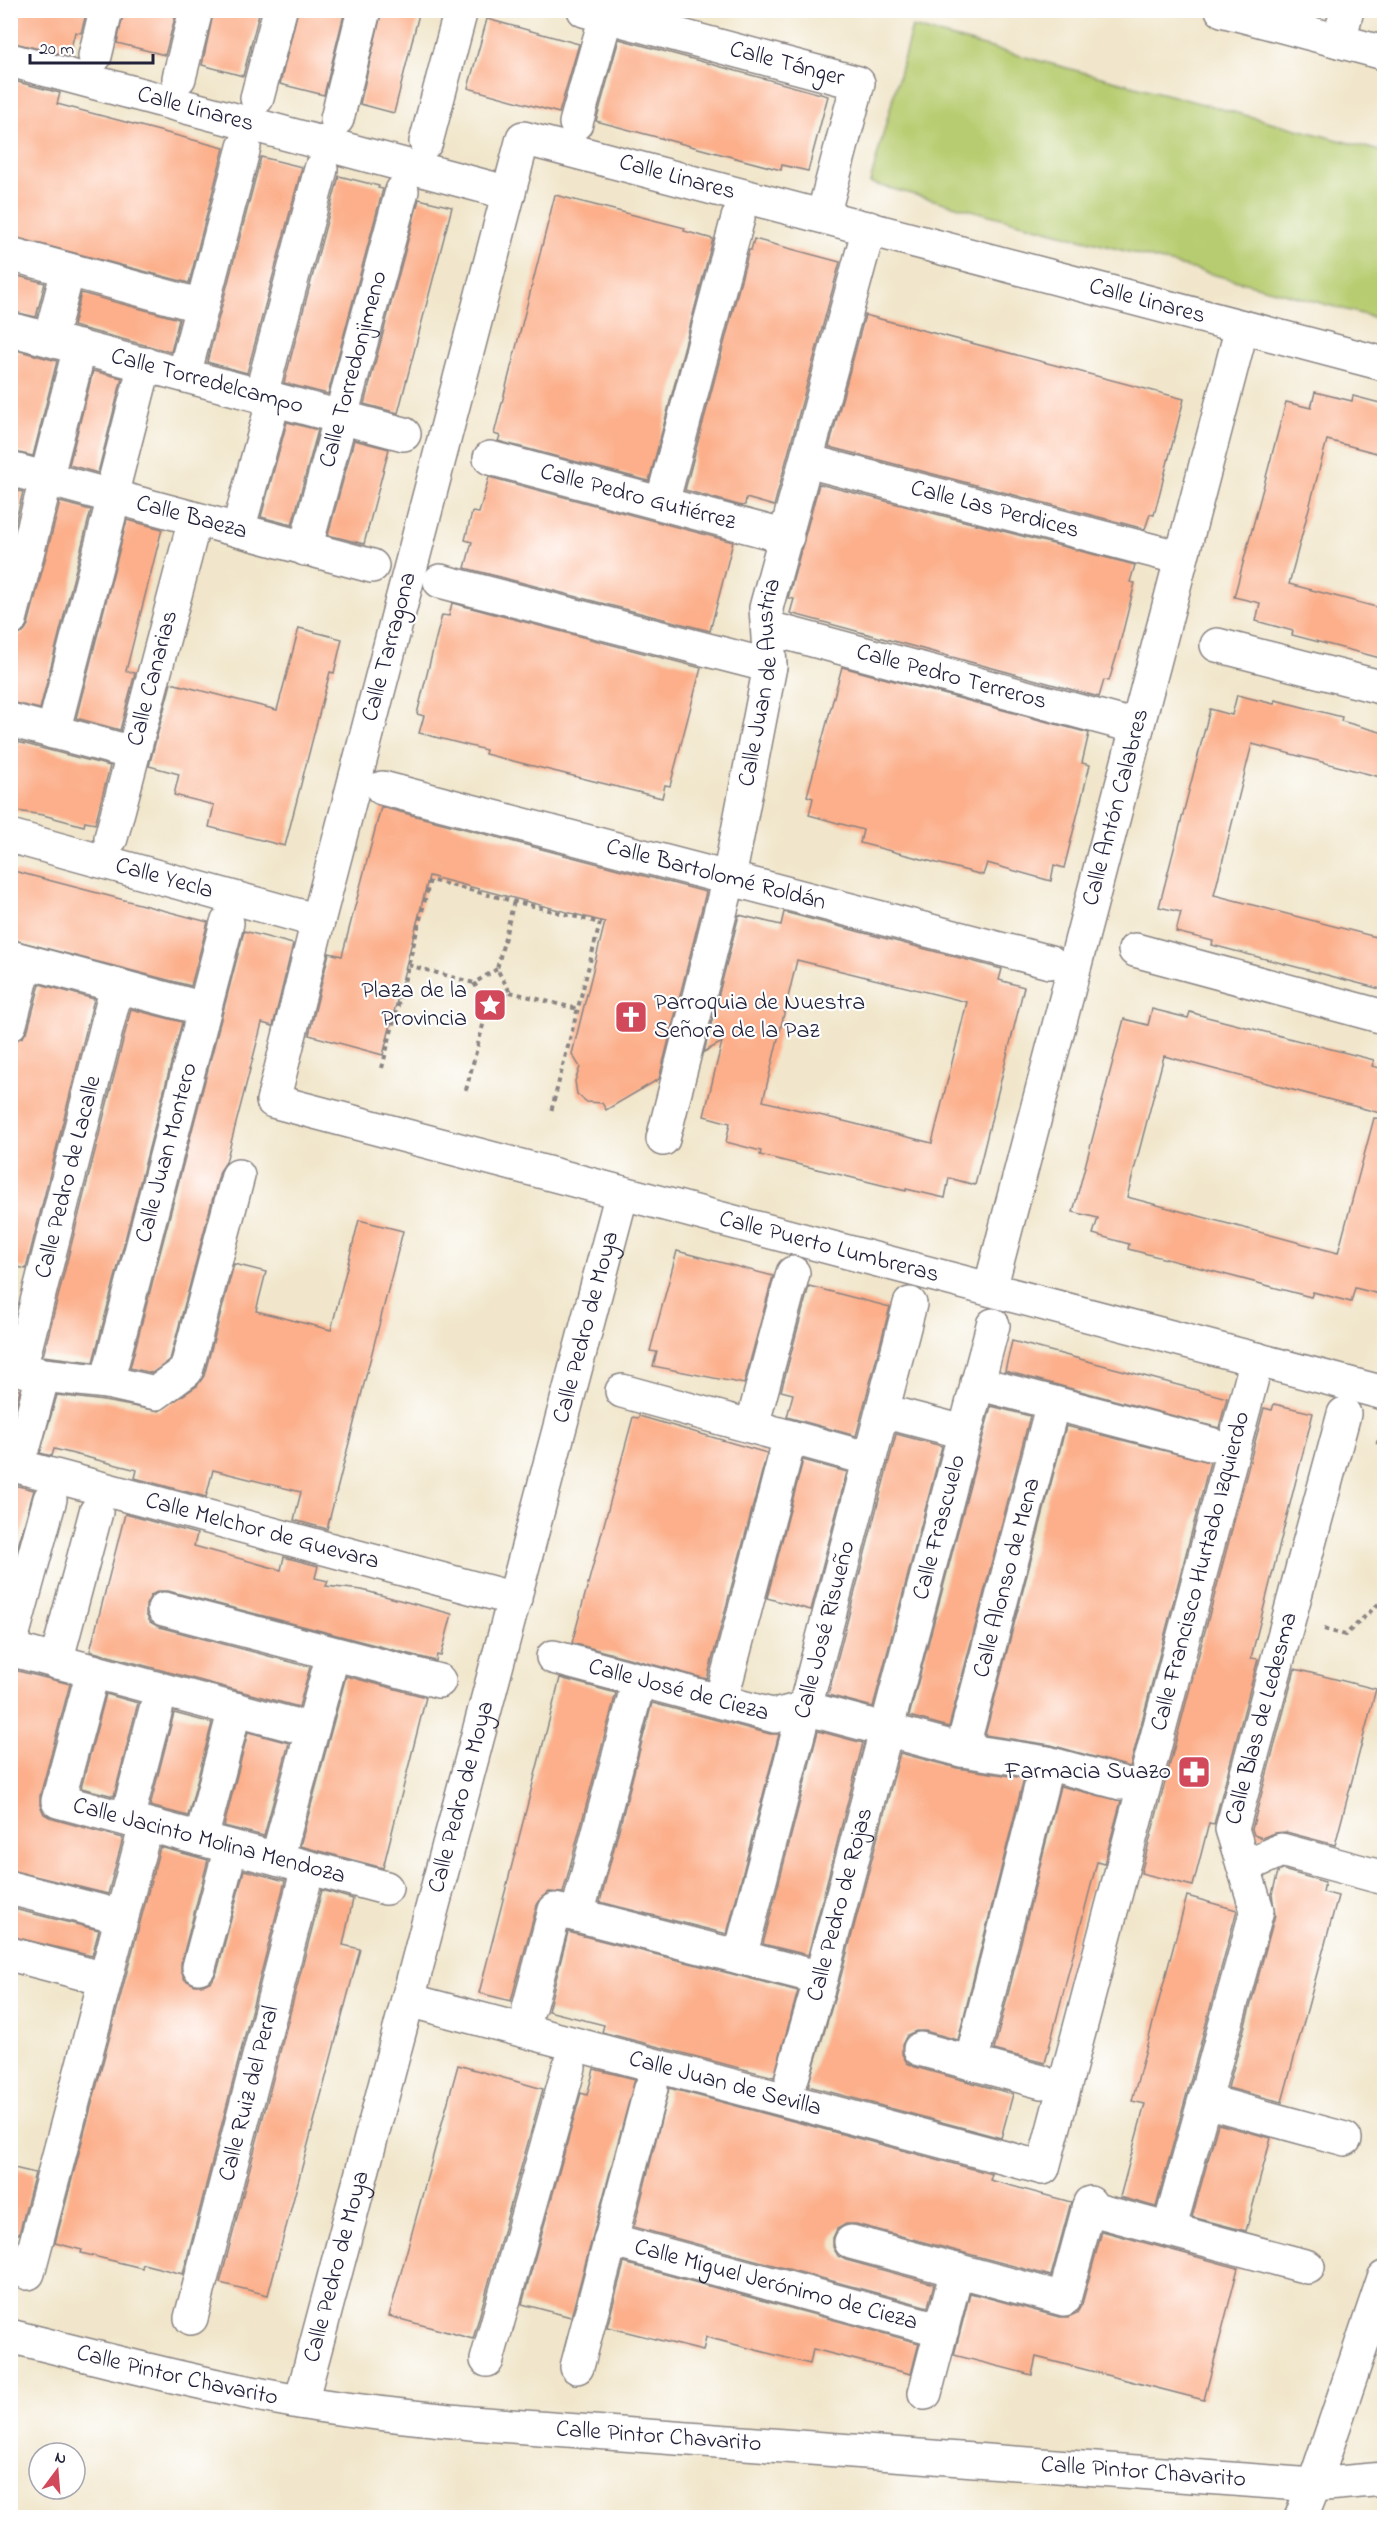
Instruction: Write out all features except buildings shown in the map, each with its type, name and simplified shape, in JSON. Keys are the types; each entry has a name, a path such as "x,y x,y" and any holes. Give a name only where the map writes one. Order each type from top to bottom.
{"street":[{"path":"95,56 106,10"},
{"path":"179,78 196,10"},
{"path":"257,98 280,10"},
{"path":"337,119 364,10"},
{"path":"426,142 461,10"},
{"path":"1222,10 1343,26 1384,54"},
{"path":"576,123 593,19"},
{"name":"Calle Tánger","path":"593,19 858,83 823,216"},
{"name":"Calle Linares","path":"10,60 509,193 523,138 1384,364"},
{"path":"184,375 244,147"},
{"path":"238,530 321,169"},
{"name":"Calle Torredonjimeno","path":"305,549 402,191"},
{"name":"Calle Tarragona","path":"273,1101 509,193"},
{"path":"662,503 738,218"},
{"name":"Calle Juan de Austria","path":"663,1139 729,878 770,666 766,608 869,228"},
{"path":"10,254 202,306"},
{"path":"10,620 47,478 65,343 68,270"},
{"name":"Calle Antón Calabres","path":"990,1289 1242,327"},
{"name":"Calle Torredelcampo","path":"11,329 405,434"},
{"path":"53,732 144,364"},
{"name":"Calle Pedro Gutiérrez","path":"490,458 787,537"},
{"name":"Calle Las Perdices","path":"807,461 1182,558"},
{"name":"Calle Baeza","path":"10,469 372,566"},
{"name":"Calle Canarias","path":"111,838 195,519"},
{"path":"440,580 770,666"},
{"name":"Calle Pedro Terreros","path":"768,628 1137,727"},
{"path":"1217,645 1384,688"},
{"path":"10,720 133,753"},
{"name":"Calle Bartolomé Roldán","path":"382,788 1050,962"},
{"name":"Calle Yecla","path":"10,836 318,921"},
{"name":"Calle Juan Montero","path":"107,1382 227,923"},
{"path":"1135,950 1384,1017"},
{"path":"10,1024 18,959 204,1009"},
{"name":"Calle Pedro de Lacalle","path":"17,1454 25,1370 117,986"},
{"name":"Calle Puerto Lumbreras","path":"273,1101 1384,1393"},
{"path":"25,1370 107,1382 156,1393 186,1371 238,1176"},
{"name":"Calle Pedro de Moya","path":"301,2402 622,1193"},
{"path":"752,1426 793,1274"},
{"name":"Calle José Risueño","path":"740,1957 910,1304"},
{"name":"Calle Frascuelo","path":"886,1730 993,1325"},
{"name":"Calle Francisco Hurtado Izquierdo","path":"1043,2168 1257,1359"},
{"path":"977,1383 1210,1444"},
{"path":"622,1391 870,1459"},
{"name":"Calle Alonso de Mena","path":"962,1750 1053,1403"},
{"path":"883,1411 964,1432"},
{"name":"Calle Blas de Ledesma","path":"1169,2230 1257,1910 1232,1829 1344,1414"},
{"path":"722,1701 790,1437"},
{"name":"Calle Melchor de Guevara","path":"17,1454 515,1599"},
{"path":"10,1644 50,1499"},
{"path":"56,1662 96,1512"},
{"path":"164,1609 439,1681"},
{"path":"10,1649 312,1730"},
{"path":"277,1860 333,1654"},
{"name":"Calle José de Cieza","path":"553,1657 776,1716 805,1708 962,1750 1047,1763 1121,1783"},
{"name":"Calle Jacinto Molina Mendoza","path":"93,1671 58,1801 386,1888"},
{"path":"577,1915 639,1680"},
{"path":"28,2273 122,1917 136,1822 161,1690"},
{"path":"199,1967 235,1709"},
{"name":"Calle Pedro de Rojas","path":"792,2078 821,1978 886,1730"},
{"path":"971,2063 1047,1763"},
{"path":"1244,1867 1281,1850 1384,1878"},
{"name":"Calle Ruiz del Peral","path":"191,2318 308,1868"},
{"path":"10,1888 122,1917"},
{"path":"529,2008 555,1910 821,1978"},
{"path":"10,1954 105,1979"},
{"name":"Calle Juan de Sevilla","path":"408,2000 1043,2168"},
{"path":"920,2049 1042,2082"},
{"path":"487,2360 569,2067"},
{"path":"577,2367 651,2088"},
{"path":"1205,2101 1345,2139"},
{"path":"851,2242 1064,2299 1089,2205 1169,2230 1308,2267"},
{"name":"Calle Miguel Jerónimo de Cieza","path":"610,2240 942,2330"},
{"path":"925,2393 957,2270"},
{"path":"1301,2517 1384,2278"},
{"name":"Calle Pintor Chavarito","path":"10,2336 175,2377 301,2402 471,2423 1314,2485 1384,2479"}],"path":[{"path":"382,1068 430,880 600,923 551,1112"},
{"path":"514,902 497,969 510,992 578,1010"},
{"path":"408,965 474,983 488,1006"},
{"path":"474,983 497,969"},
{"path":"466,1090 488,1006 510,992"},
{"path":"1317,1627 1345,1635 1384,1599"}],"green space":[{"path":"912,27 1384,152 1384,320 870,183"}],"place":[{"name":"Plaza de la Provincia","path":"490,1005"},
{"name":"Parroquia de Nuestra Señora de la Paz","path":"631,1017"},
{"name":"Farmacia Suazo","path":"1194,1772"}]}
